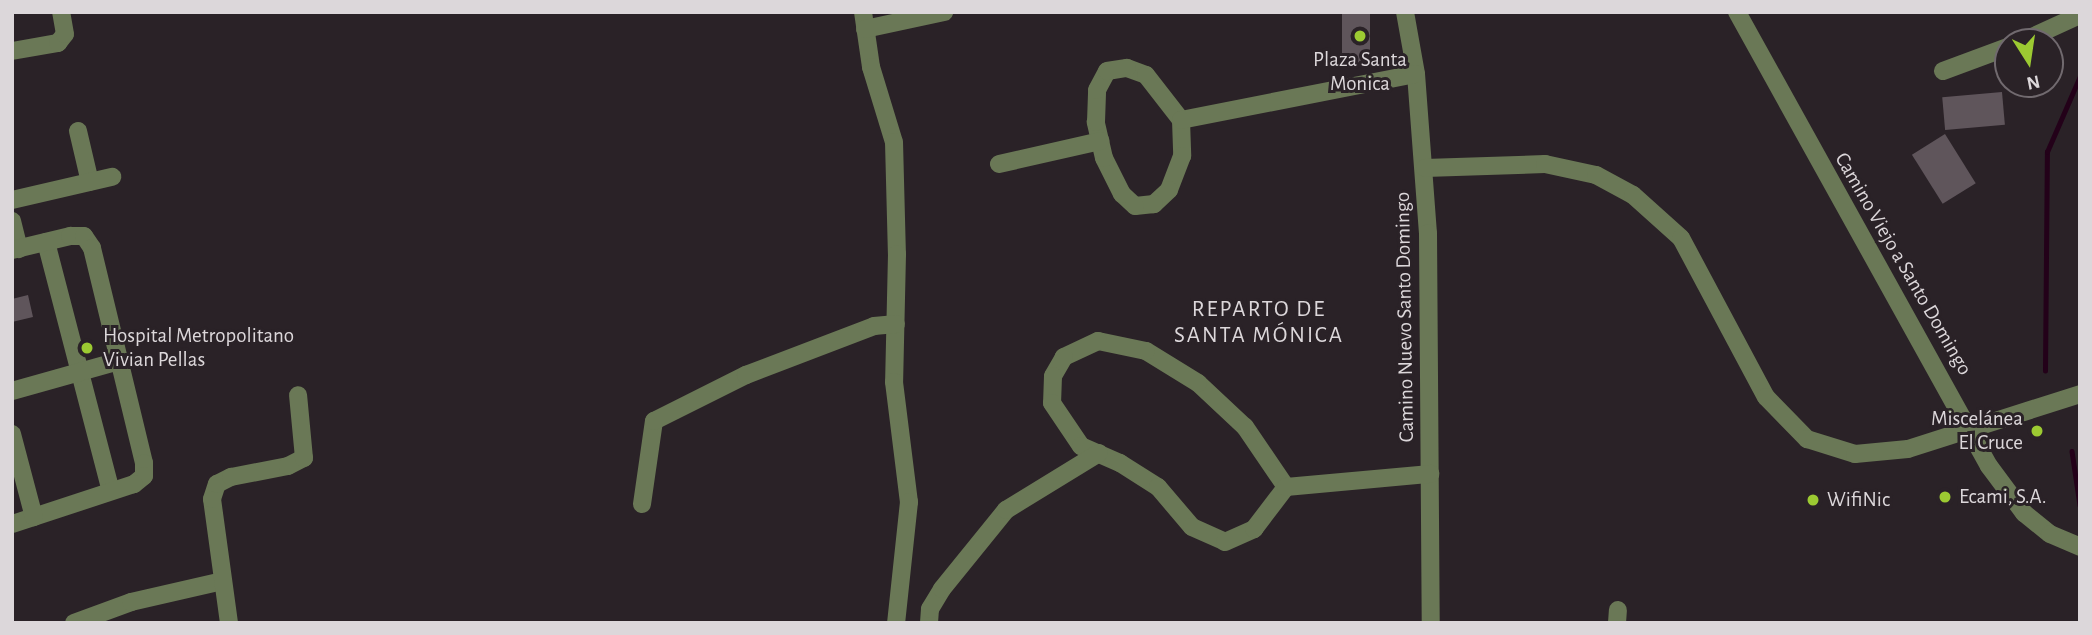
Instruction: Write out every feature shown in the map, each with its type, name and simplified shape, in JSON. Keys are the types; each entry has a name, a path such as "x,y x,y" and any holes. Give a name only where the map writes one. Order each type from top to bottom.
{"street":[{"path":"12,51 58,43 65,34 61,12"},
{"path":"896,623 909,502 894,382 894,142 871,67 864,21 944,12"},
{"name":"Camino Nuevo Santo Domingo","path":"1405,12 1416,74 1425,168 1431,623"},
{"name":"Camino Viejo a Santo Domingo","path":"1737,12 2012,502 2050,534 2080,547"},
{"path":"2052,28 2080,15"},
{"path":"1943,71 1994,52"},
{"path":"1127,68 1146,75 1181,120 1182,156 1169,190 1154,204 1135,206 1122,194 1100,141 1097,90 1107,71 1127,68"},
{"path":"1181,120 1416,74"},
{"path":"78,131 89,182"},
{"path":"999,164 1100,141"},
{"path":"1425,168 1545,164 1596,175 1633,195 1681,238 1766,397 1807,439 1855,454 1908,449 2080,394"},
{"path":"12,200 112,177"},
{"path":"12,221 16,250 84,236 92,248 144,476 111,491 12,524"},
{"path":"46,242 111,491"},
{"path":"642,504 654,421 746,375 874,326 896,324"},
{"path":"1286,487 1245,427 1198,383 1146,351 1097,341 1063,357 1053,376 1052,403 1081,446 1099,453 1158,488 1192,527 1225,542 1254,529 1286,487 1430,474"},
{"path":"12,391 119,361"},
{"path":"229,623 212,499 217,484 288,466 304,458 298,396"},
{"path":"12,434 34,517"},
{"path":"929,623 930,609 942,590 1006,510 1099,453"},
{"path":"74,623 131,602 223,581"}],"building":[{"name":"Plaza Santa Monica","path":"1342,12 1370,12 1370,66 1342,66"},
{"path":"1994,93 1994,98 2003,98 2005,125 1945,130 1942,97"},
{"path":"1945,134 1976,183 1943,204 1912,155"},
{"path":"28,295 33,317 12,322 12,299"}],"waterway":[{"path":"2045,371 2047,152 2080,76"},
{"path":"2072,451 2080,505"}],"place":[{"name":"Plaza Santa Monica","path":"1360,36"},
{"name":"Hospital Metropolitano Vivian Pellas","path":"87,348"},
{"name":"Miscelánea El Cruce","path":"2037,431"},
{"name":"Ecami, S.A.","path":"1945,497"},
{"name":"WifiNic","path":"1813,500"}],"district":[{"name":"REPARTO DE SANTA MÓNICA","path":"1259,323"}]}
